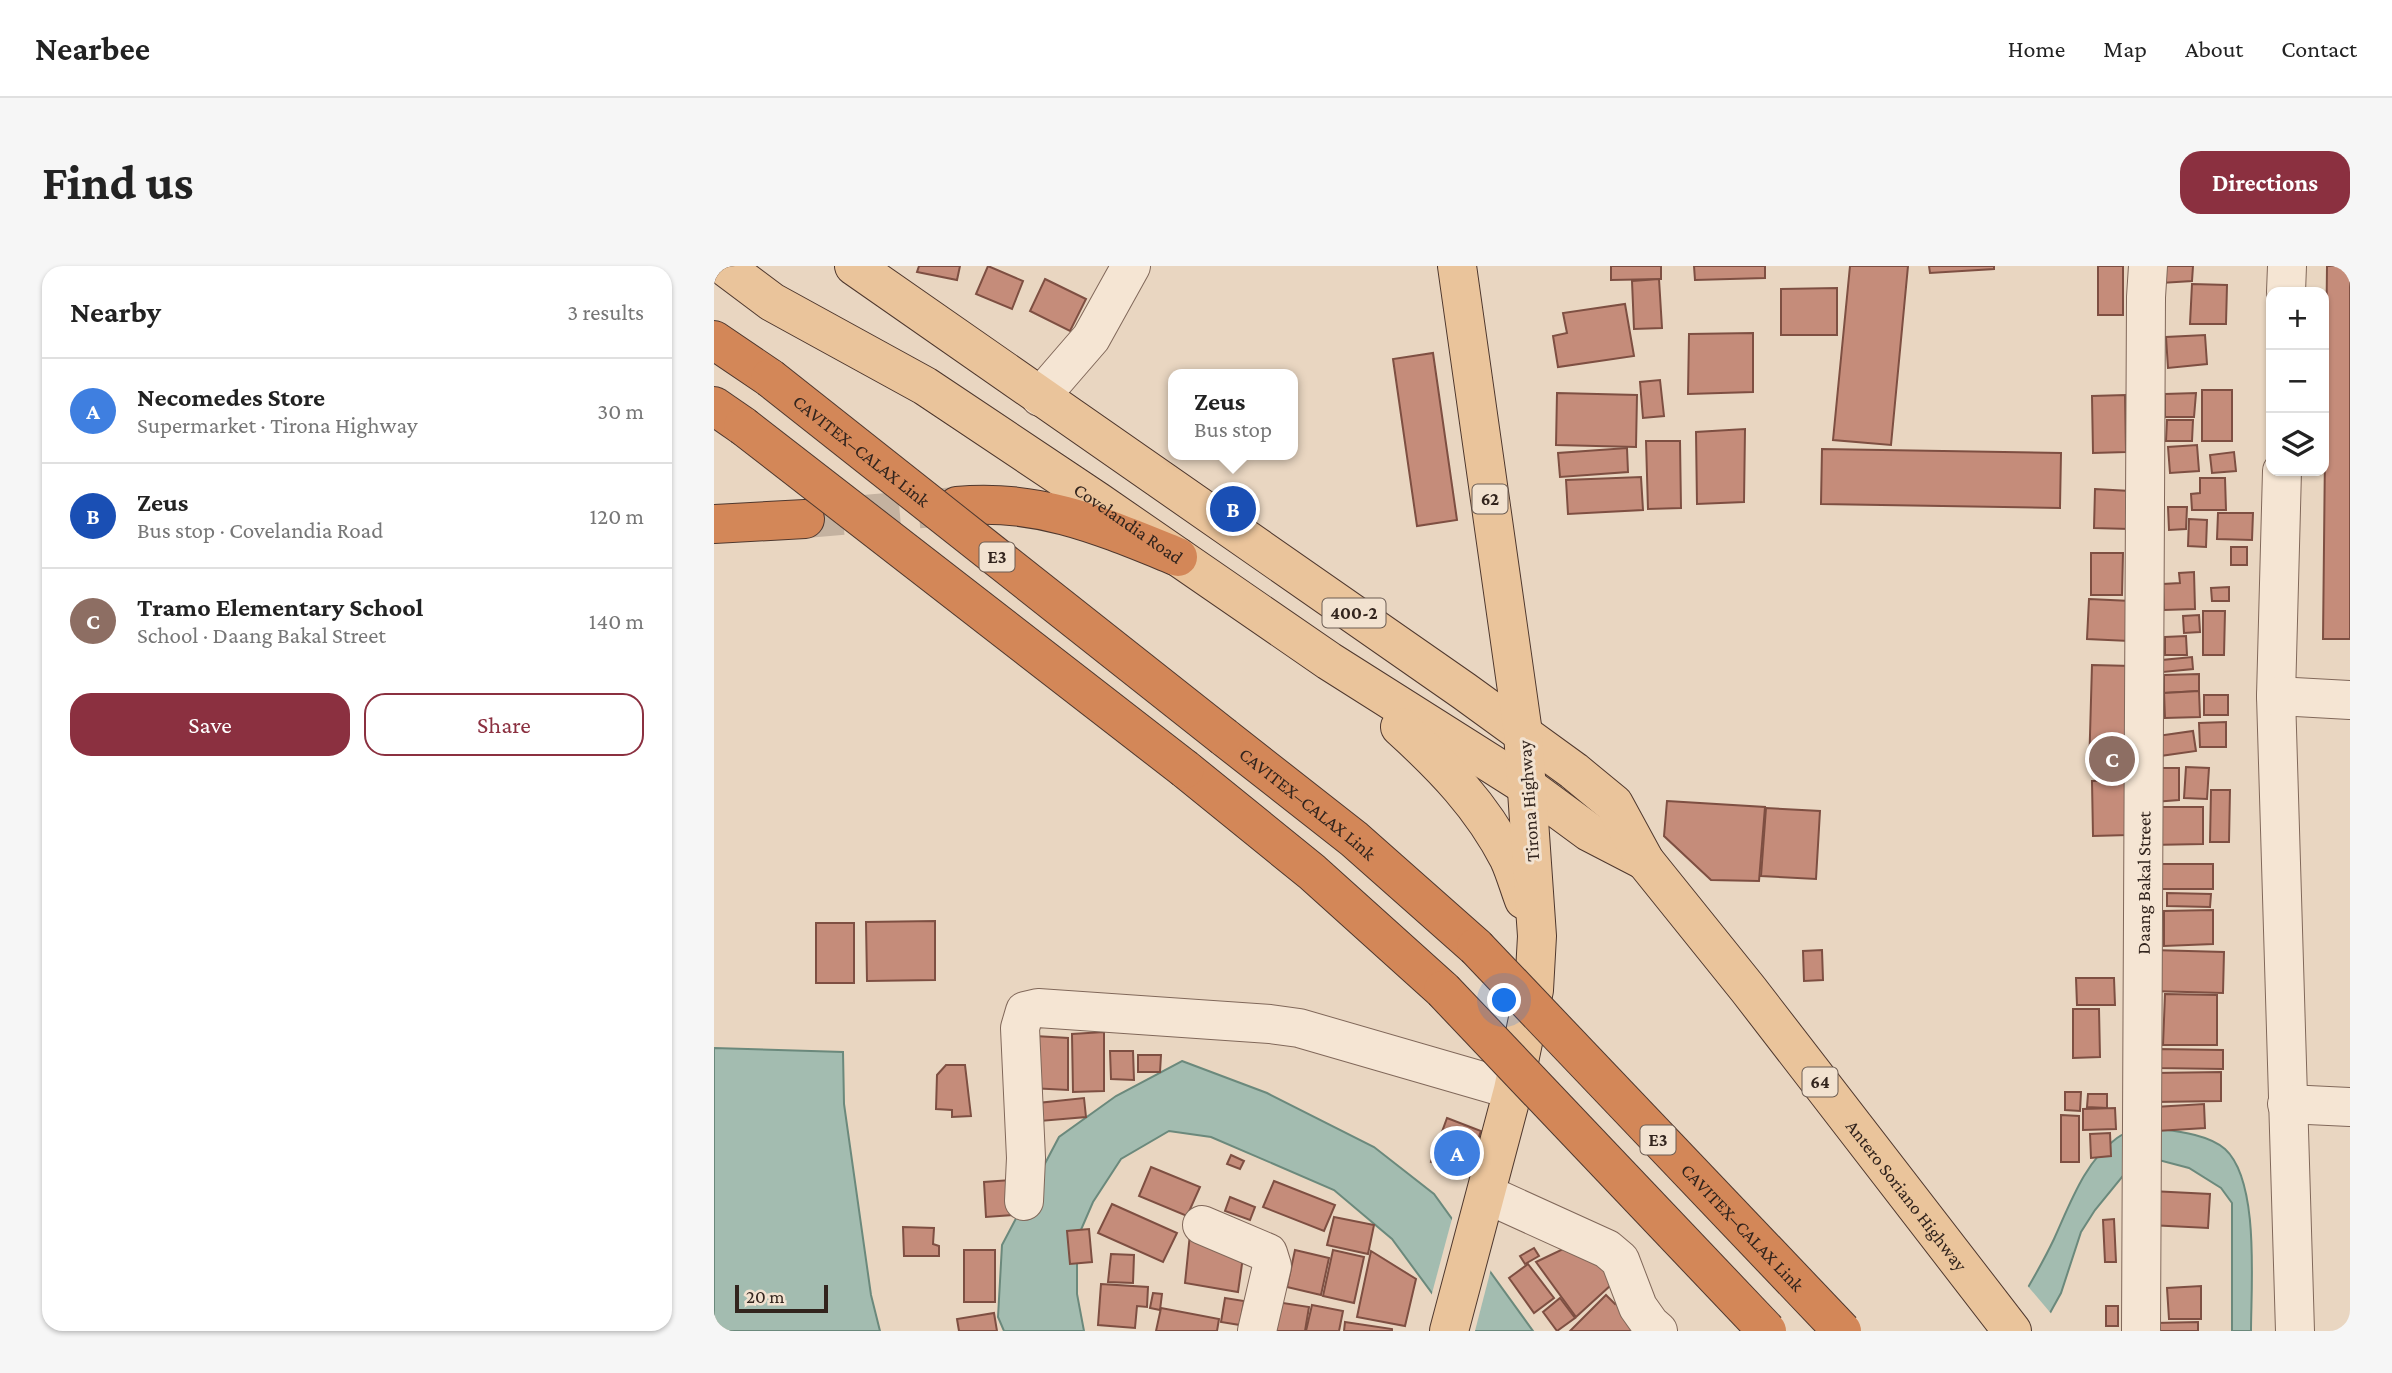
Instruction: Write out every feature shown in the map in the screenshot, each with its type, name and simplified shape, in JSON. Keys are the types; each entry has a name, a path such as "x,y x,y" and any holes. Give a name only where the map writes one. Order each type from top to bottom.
{"highway":[{"name":"CAVITEX–CALAX Link","path":"714,340 769,378 1354,839 1476,947 1842,1331"},
{"path":"728,416 1185,769 1311,872 1443,990 1768,1331"},
{"path":"957,506 1012,504 1040,509 1092,523 1178,557"},
{"path":"714,524 805,519"}],"main road":[{"name":"Covelandia Road","path":"724,266 772,302 925,386 1329,661 1528,787"},
{"name":"400-2","path":"854,266 1040,397 1220,518 1523,733"},
{"name":"Tirona Highway","path":"1449,1331 1513,1090 1534,990 1536,936 1523,733 1457,266"},
{"name":"400-2","path":"1329,661 1436,760 1472,799 1509,860 1536,936"},
{"name":"Antero Soriano Highway","path":"1523,733 1614,804 1645,861 1748,989 2002,1318"},
{"name":"Antero Soriano Highway","path":"1528,787 1589,832 1645,861"}],"street":[{"path":"1040,397 1091,338 1131,266"},
{"name":"Daang Bakal Street","path":"2141,1331 2142,735 2145,324 2148,266"},
{"path":"2286,287 2287,266"},
{"path":"2282,476 2276,696 2295,1331"},
{"path":"2276,696 2350,700"},
{"path":"1024,1201 1026,1158 1020,1028 1025,1011 1038,1008 1299,1028 1513,1090"},
{"path":"2287,1104 2350,1107"},
{"path":"1485,1201 1607,1249 1620,1260 1638,1307 1658,1331"},
{"path":"1202,1224 1268,1253 1272,1266 1257,1331"}],"shaded area":[{"path":"714,1048 843,1052 844,1104 871,1295 880,1331 714,1331"},
{"path":"1182,1061 1267,1093 1374,1147 1434,1194 1533,1331 1460,1331 1392,1239 1334,1190 1211,1137 1169,1131 1121,1159 1093,1202 1077,1239 1077,1294 1084,1331 1004,1331 998,1317 1002,1245 1059,1137 1116,1096"},
{"path":"2154,1128 2210,1140 2225,1149 2236,1164 2249,1209 2252,1262 2251,1331 2232,1331 2232,1203 2221,1188 2189,1168 2155,1159 2126,1172 2095,1210 2081,1232 2061,1293 2040,1331 2020,1301 2087,1171 2121,1135 2139,1129"}],"pier":[{"path":"1453,1215 1491,1269 1475,1331 1456,1331 1431,1297"},
{"path":"2026,1284 2054,1317 2044,1331 1994,1331"}],"building":[{"path":"919,266 960,266 957,280 917,272"},
{"path":"988,266 1023,281 1012,309 976,294"},
{"path":"1611,266 1661,266 1661,279 1611,280"},
{"path":"1694,266 1765,266 1765,278 1695,280"},
{"path":"1850,266 1908,266 1891,445 1833,440"},
{"path":"1929,266 1994,266 1994,269 1930,273"},
{"path":"2098,266 2123,266 2123,315 2098,315"},
{"path":"2162,266 2193,266 2192,281 2161,283"},
{"path":"2327,266 2350,266 2350,639 2323,639 2325,476 2329,476 2329,287 2327,287"},
{"path":"1045,279 1086,299 1070,331 1030,311"},
{"path":"1659,279 1662,328 1634,329 1632,281"},
{"path":"2192,284 2227,285 2226,324 2190,324"},
{"path":"1837,288 1837,335 1781,335 1781,289"},
{"path":"1625,304 1634,356 1558,367 1553,336 1567,333 1563,313"},
{"path":"1753,333 1753,392 1688,394 1689,334"},
{"path":"2205,335 2207,364 2168,368 2166,337"},
{"path":"1433,353 1457,520 1417,526 1393,359"},
{"path":"1660,380 1664,416 1643,418 1640,382"},
{"path":"2202,390 2232,390 2232,441 2202,441"},
{"path":"1557,393 1637,395 1636,447 1556,445"},
{"path":"2196,393 2194,417 2165,417 2165,394"},
{"path":"2125,395 2126,452 2093,453 2092,396"},
{"path":"2167,420 2193,420 2192,441 2166,441"},
{"path":"1745,429 1744,502 1697,504 1696,432"},
{"path":"1646,441 1680,441 1681,508 1648,509"},
{"path":"2197,445 2199,471 2170,473 2168,447"},
{"path":"1627,448 1628,472 1560,477 1558,453"},
{"path":"1822,449 2061,453 2060,508 1821,504"},
{"path":"2234,452 2236,471 2212,473 2210,455"},
{"path":"1641,477 1643,510 1568,514 1566,480"},
{"path":"2200,478 2225,478 2226,510 2192,510 2191,494 2200,493"},
{"path":"2095,489 2130,491 2129,529 2094,528"},
{"path":"2168,507 2187,507 2186,529 2169,530"},
{"path":"2218,513 2253,513 2252,540 2217,539"},
{"path":"2189,519 2207,520 2206,547 2188,546"},
{"path":"2231,547 2247,547 2247,565 2231,565"},
{"path":"2091,553 2123,553 2122,595 2091,595"},
{"path":"2194,572 2195,609 2164,610 2163,584 2180,583 2179,573"},
{"path":"2229,587 2229,601 2212,601 2211,588"},
{"path":"2089,599 2131,601 2129,641 2087,639"},
{"path":"2203,611 2225,611 2224,655 2203,655"},
{"path":"2199,615 2200,632 2184,633 2183,616"},
{"path":"2186,636 2187,655 2165,655 2165,637"},
{"path":"2192,657 2193,669 2163,672 2162,660"},
{"path":"2092,665 2132,666 2129,771 2089,770"},
{"path":"2199,674 2199,691 2164,693 2164,675"},
{"path":"2199,691 2200,717 2165,718 2164,693"},
{"path":"2204,695 2228,695 2228,715 2204,715"},
{"path":"2226,722 2226,747 2200,747 2199,723"},
{"path":"2193,731 2196,751 2153,757 2150,737"},
{"path":"2186,767 2209,768 2207,799 2184,798"},
{"path":"2153,768 2179,768 2179,800 2154,802"},
{"path":"2128,780 2128,835 2093,836 2092,781"},
{"path":"2211,790 2230,790 2229,842 2210,842"},
{"path":"1667,801 1765,807 1759,881 1711,880 1664,836"},
{"path":"2150,807 2203,807 2203,844 2150,845"},
{"path":"1766,808 1820,811 1816,879 1761,876"},
{"path":"2161,864 2213,864 2213,889 2161,889"},
{"path":"2167,893 2211,894 2210,907 2167,906"},
{"path":"2213,910 2213,944 2164,946 2164,911"},
{"path":"935,921 935,980 867,981 866,922"},
{"path":"816,923 854,923 854,983 816,983"},
{"path":"1822,950 1823,980 1804,981 1803,951"},
{"path":"2152,950 2224,952 2223,993 2151,991"},
{"path":"2076,978 2114,978 2115,1005 2077,1005"},
{"path":"2165,994 2217,995 2217,1045 2163,1045"},
{"path":"2073,1009 2099,1009 2100,1057 2073,1058"},
{"path":"1104,1032 1104,1091 1073,1092 1072,1034"},
{"path":"1035,1036 1068,1038 1068,1090 1030,1088"},
{"path":"2157,1049 2223,1050 2223,1069 2157,1068"},
{"path":"1110,1051 1133,1051 1134,1080 1111,1079"},
{"path":"1138,1055 1161,1055 1160,1072 1138,1072"},
{"path":"946,1065 965,1065 971,1116 952,1117 952,1110 936,1109 937,1075"},
{"path":"2221,1072 2221,1101 2155,1102 2154,1073"},
{"path":"2065,1092 2081,1092 2080,1111 2065,1110"},
{"path":"2088,1094 2107,1094 2107,1108 2087,1107"},
{"path":"1084,1098 1086,1117 1040,1121 1038,1103"},
{"path":"2204,1104 2205,1128 2157,1131 2155,1107"},
{"path":"2115,1108 2116,1129 2083,1130 2083,1109"},
{"path":"2061,1115 2079,1116 2079,1162 2061,1162"},
{"path":"1447,1118 1481,1131 1466,1174 1431,1162"},
{"path":"2110,1133 2111,1156 2091,1158 2090,1134"},
{"path":"1231,1155 1244,1161 1240,1169 1227,1164"},
{"path":"1151,1167 1200,1187 1187,1216 1139,1196"},
{"path":"1011,1180 1013,1215 986,1217 984,1182"},
{"path":"1274,1181 1335,1205 1324,1231 1263,1207"},
{"path":"2151,1191 2210,1194 2208,1228 2149,1225"},
{"path":"1230,1197 1255,1207 1250,1220 1225,1211"},
{"path":"1112,1204 1177,1233 1163,1262 1098,1233"},
{"path":"1334,1217 1374,1225 1368,1254 1327,1245"},
{"path":"2114,1219 2116,1262 2105,1262 2103,1220"},
{"path":"903,1227 934,1228 933,1244 939,1246 939,1256 904,1256"},
{"path":"1089,1229 1092,1262 1070,1264 1067,1231"},
{"path":"1190,1234 1243,1257 1238,1292 1185,1283"},
{"path":"1534,1248 1539,1256 1525,1264 1520,1256"},
{"path":"1563,1249 1623,1274 1576,1317 1536,1262"},
{"path":"964,1250 995,1250 995,1302 964,1302"},
{"path":"1295,1250 1329,1258 1321,1295 1287,1287"},
{"path":"1333,1250 1364,1257 1354,1303 1323,1296"},
{"path":"1371,1251 1416,1279 1405,1326 1357,1317"},
{"path":"1111,1254 1134,1255 1133,1283 1108,1282"},
{"path":"1528,1264 1554,1298 1534,1313 1509,1278"},
{"path":"1101,1284 1148,1287 1147,1307 1137,1306 1135,1328 1098,1325"},
{"path":"2201,1286 2201,1319 2169,1319 2167,1288"},
{"path":"1153,1293 1162,1294 1160,1310 1150,1308"},
{"path":"1606,1295 1615,1304 1618,1300 1649,1331 1570,1331"},
{"path":"1225,1298 1244,1301 1240,1325 1221,1322"},
{"path":"1560,1298 1575,1318 1557,1331 1543,1312"},
{"path":"1270,1301 1309,1307 1305,1331 1265,1331"},
{"path":"1312,1305 1343,1311 1339,1331 1306,1331"},
{"path":"2106,1306 2118,1306 2118,1326 2106,1326"},
{"path":"1161,1308 1219,1319 1217,1331 1156,1331"},
{"path":"994,1313 997,1331 959,1331 957,1319"},
{"path":"1345,1322 1392,1329 1392,1331 1344,1331"},
{"path":"2198,1322 2198,1331 2155,1331 2155,1323"}],"tunnel":[{"path":"805,519 957,506"}],"place":[{"name":"Zeus","path":"1233,509"},
{"name":"Tramo Elementary School","path":"2112,759"},
{"name":"Necomedes Store","path":"1457,1153"}]}
